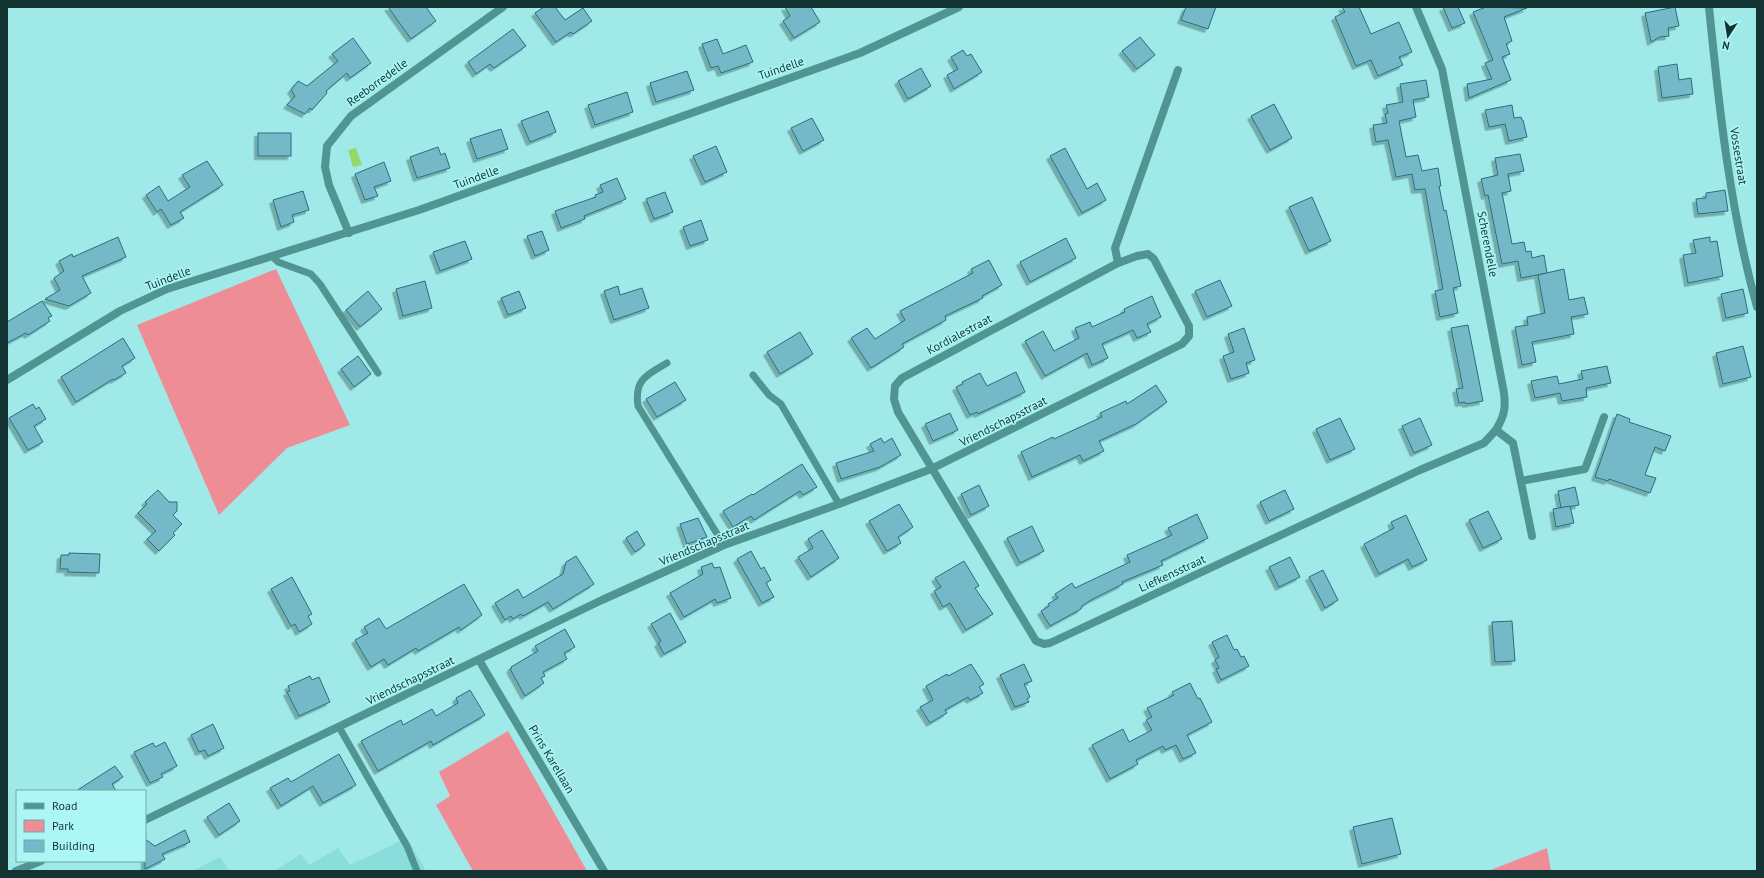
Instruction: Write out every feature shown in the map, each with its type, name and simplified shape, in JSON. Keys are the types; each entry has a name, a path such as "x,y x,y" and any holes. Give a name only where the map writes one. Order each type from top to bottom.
{"street":[{"name":"Reeborredelle","path":"349,233 330,185 325,167 327,146 351,116 503,7"},
{"name":"Tuindelle","path":"7,380 120,311 167,289 273,257 418,210 860,53 959,7"},
{"name":"Scherendelle","path":"1416,7 1442,69 1504,393 1506,406 1496,430"},
{"name":"Vossestraat","path":"1709,7 1722,126 1744,262 1757,307"},
{"path":"1118,263 1115,248 1178,70"},
{"name":"Kordialestraat","path":"931,469 898,412 894,399 895,386 902,378 1118,263 1137,256 1148,254"},
{"name":"Vriendschapsstraat","path":"146,820 602,600 724,544 840,504 931,469 1182,344 1189,336 1189,326 1154,259 1148,254"},
{"path":"1521,481 1585,469 1604,417"},
{"name":"Liefkensstraat","path":"931,469 1036,641 1044,644 1050,644 1413,473 1484,443 1496,430"},
{"path":"1496,430 1513,443 1532,536"},
{"name":"Prins Karellaan","path":"479,660 604,871"},
{"path":"16,871 38,862"}],"lane":[{"path":"273,257 278,262 311,274 316,279 378,373"},
{"path":"667,363 644,376 638,388 638,406 724,544"},
{"path":"753,375 769,394 781,404 840,504"},
{"path":"339,727 406,846 417,871"}],"shaded area":[{"path":"356,148 362,165 353,167 348,150"},
{"path":"407,838 426,871 274,871 301,854 309,865 338,848 350,865"},
{"path":"220,857 229,871 192,871"}],"green space":[{"path":"276,269 350,425 287,448 219,515 137,325"},
{"path":"508,731 587,871 473,871 436,805 450,796 439,772"},
{"path":"1547,848 1551,871 1488,871"}],"building":[{"path":"388,7 426,7 436,21 411,39"},
{"path":"544,7 555,7 565,20 583,8 592,21 573,34 571,32 556,42 535,13"},
{"path":"785,7 811,7 820,22 794,38 783,21 790,16"},
{"path":"1186,7 1216,7 1208,29 1181,20"},
{"path":"1342,7 1359,7 1371,34 1399,22 1412,52 1399,57 1403,65 1378,76 1371,60 1356,66 1335,17 1345,12"},
{"path":"1443,7 1458,7 1465,23 1452,28"},
{"path":"1486,7 1527,8 1504,17 1512,41 1506,44 1510,54 1502,57 1511,80 1469,98 1467,84 1492,79 1485,63 1493,60 1473,12"},
{"path":"1675,7 1679,26 1668,28 1669,36 1660,37 1651,42 1645,13"},
{"path":"513,29 526,46 494,68 490,64 476,74 468,62"},
{"path":"1140,37 1155,55 1137,69 1122,51"},
{"path":"353,38 371,63 350,78 347,73 326,91 327,93 312,110 310,108 305,114 287,105 295,96 291,90 298,81 307,86 338,61 332,54"},
{"path":"717,39 723,54 746,45 753,62 721,73 718,66 711,68 702,44"},
{"path":"963,50 967,56 971,54 982,72 954,89 947,75 958,69 951,57"},
{"path":"1677,64 1679,80 1691,78 1693,94 1662,98 1658,67"},
{"path":"921,68 931,86 908,99 898,81"},
{"path":"687,71 694,90 656,102 650,83"},
{"path":"1426,80 1429,97 1413,100 1416,117 1399,121 1406,157 1418,155 1422,171 1438,168 1441,186 1439,186 1444,211 1446,210 1461,286 1453,288 1458,313 1440,317 1435,291 1443,289 1425,189 1415,190 1412,174 1396,177 1388,140 1376,142 1373,125 1387,123 1385,114 1388,113 1386,105 1403,102 1400,84"},
{"path":"627,92 633,112 595,125 588,105"},
{"path":"1274,104 1292,138 1270,150 1251,116"},
{"path":"1512,105 1514,118 1521,117 1527,137 1509,141 1505,124 1489,127 1485,110"},
{"path":"548,111 556,132 530,142 521,121"},
{"path":"812,118 824,140 803,151 791,128"},
{"path":"501,129 508,149 477,159 470,139"},
{"path":"258,133 291,133 291,156 258,156"},
{"path":"716,146 727,172 705,182 693,156"},
{"path":"438,147 441,155 445,153 450,168 417,178 410,157"},
{"path":"1065,148 1087,189 1097,183 1106,200 1082,213 1050,156"},
{"path":"1520,154 1524,171 1508,174 1511,191 1502,193 1512,244 1524,242 1526,252 1531,251 1532,258 1544,255 1547,273 1521,278 1518,261 1502,264 1488,195 1485,196 1481,179 1498,175 1495,158"},
{"path":"207,161 223,185 180,212 184,218 171,225 161,209 157,212 146,195 159,186 168,201 190,187 182,175"},
{"path":"384,162 391,181 374,187 378,196 365,200 355,174"},
{"path":"617,178 626,199 584,216 585,219 561,228 555,211 596,197 595,195 603,192 600,185"},
{"path":"1725,190 1728,211 1698,214 1696,199 1706,198 1706,193"},
{"path":"303,191 309,210 292,215 294,222 281,227 273,200"},
{"path":"665,192 673,212 654,219 646,199"},
{"path":"1312,197 1331,241 1309,251 1289,207"},
{"path":"701,220 708,240 690,246 683,227"},
{"path":"542,231 549,250 535,256 527,236"},
{"path":"118,237 126,257 82,276 91,293 69,306 45,299 60,290 54,278 64,271 59,261 72,254 73,257"},
{"path":"1710,237 1710,242 1717,241 1723,276 1688,283 1683,255 1696,253 1693,240"},
{"path":"1066,238 1076,258 1030,282 1020,262"},
{"path":"465,241 472,259 440,271 433,252"},
{"path":"989,260 1002,285 982,296 983,298 945,316 946,320 902,344 904,347 871,368 851,338 867,328 875,339 905,320 900,311 973,273 971,269"},
{"path":"1564,269 1569,300 1584,297 1588,314 1571,317 1574,334 1532,342 1536,362 1522,365 1515,327 1528,325 1527,317 1545,313 1538,275"},
{"path":"1220,280 1232,306 1207,317 1195,291"},
{"path":"425,281 432,308 403,316 396,289"},
{"path":"618,286 620,295 642,288 649,308 614,320 604,291"},
{"path":"1743,289 1748,313 1726,318 1721,294"},
{"path":"368,291 382,309 360,327 346,310"},
{"path":"519,291 526,308 508,315 501,298"},
{"path":"1152,296 1161,317 1147,324 1151,332 1137,338 1133,330 1102,344 1108,358 1092,365 1087,353 1045,376 1025,341 1043,331 1054,351 1079,338 1075,328 1090,322 1092,327 1125,312 1124,309"},
{"path":"42,301 52,316 48,318 50,321 28,335 26,333 7,343 7,322"},
{"path":"1468,325 1483,401 1466,404 1465,402 1459,403 1456,389 1463,388 1451,328"},
{"path":"1244,328 1255,360 1246,363 1249,373 1231,379 1223,356 1234,352 1228,334"},
{"path":"800,332 813,354 780,374 767,352"},
{"path":"123,338 135,358 122,366 126,373 114,380 113,379 76,402 61,377"},
{"path":"1743,346 1751,377 1723,384 1716,353"},
{"path":"358,356 371,374 354,387 341,369"},
{"path":"1607,366 1611,383 1586,388 1587,397 1562,401 1560,393 1535,398 1531,381 1557,376 1559,384 1583,379 1581,371"},
{"path":"1016,372 1025,392 978,414 977,412 970,415 956,387 963,384 962,382 980,373 987,386"},
{"path":"675,382 686,400 657,417 646,399"},
{"path":"1156,385 1167,402 1136,424 1099,441 1104,451 1083,461 1080,455 1032,477 1021,452 1102,417 1100,413 1126,401 1127,404"},
{"path":"33,404 36,409 39,407 46,419 34,426 43,442 28,450 9,418"},
{"path":"950,413 958,430 933,441 925,424"},
{"path":"1617,414 1630,419 1629,422 1671,436 1665,451 1655,447 1645,475 1656,478 1650,493 1609,479 1608,481 1595,477"},
{"path":"1340,418 1355,449 1330,460 1316,429"},
{"path":"1420,418 1432,445 1414,453 1402,426"},
{"path":"881,438 884,443 892,438 901,455 880,467 841,479 836,463 874,451 870,444"},
{"path":"802,464 817,487 803,495 800,491 754,520 751,516 733,527 723,511 752,494 753,495"},
{"path":"979,485 989,506 971,515 961,494"},
{"path":"1575,487 1579,505 1561,508 1558,491"},
{"path":"158,490 169,502 177,502 177,511 173,515 182,524 173,533 175,535 159,551 147,539 156,531 138,513 147,504 145,502"},
{"path":"1285,490 1294,509 1269,521 1260,502"},
{"path":"899,504 913,527 898,537 901,543 887,551 869,521"},
{"path":"1570,506 1574,523 1556,527 1553,509"},
{"path":"1488,511 1502,539 1483,548 1469,520"},
{"path":"1197,514 1208,538 1161,561 1163,565 1122,582 1123,584 1091,600 1082,606 1081,609 1050,626 1041,611 1049,606 1048,604 1058,598 1055,594 1072,583 1075,588 1130,562 1127,555 1172,535 1168,528"},
{"path":"1406,515 1427,560 1412,567 1408,559 1379,574 1364,544 1394,528 1391,522"},
{"path":"698,518 707,537 687,544 680,524"},
{"path":"1032,526 1044,551 1020,563 1007,538"},
{"path":"822,530 839,558 811,577 798,557 813,548 808,539"},
{"path":"637,531 645,545 635,552 626,538"},
{"path":"751,551 761,569 764,567 771,580 766,583 774,597 762,603 737,559"},
{"path":"69,553 100,554 99,573 68,572 68,569 60,569 61,555 69,555"},
{"path":"576,556 594,584 553,609 548,602 523,616 521,614 513,619 511,616 505,620 495,603 518,589 523,598 563,574 566,562"},
{"path":"1290,557 1300,577 1279,587 1269,567"},
{"path":"964,561 979,586 975,588 993,614 966,630 950,603 943,607 934,591 941,587 935,578"},
{"path":"712,563 714,568 720,567 731,598 717,603 715,599 684,617 670,593 703,574 701,567"},
{"path":"1323,570 1338,600 1325,608 1309,577"},
{"path":"292,577 312,614 308,616 312,624 299,632 295,624 291,626 271,589"},
{"path":"464,584 482,615 461,630 459,627 418,651 416,648 388,665 384,659 371,667 355,640 368,633 364,627 379,618 386,629"},
{"path":"670,613 686,642 664,654 658,643 661,641 651,624"},
{"path":"1512,621 1515,661 1495,662 1492,622"},
{"path":"565,629 575,647 564,653 567,659 543,672 545,676 541,678 544,683 525,696 510,669 512,668 511,667 538,651 535,646"},
{"path":"1227,635 1234,650 1237,649 1241,657 1244,656 1249,666 1221,680 1216,669 1219,668 1215,660 1219,657 1212,642"},
{"path":"971,664 984,684 979,687 983,693 970,700 968,697 945,710 947,713 930,723 920,707 933,700 926,686 947,674 948,676"},
{"path":"1024,664 1032,681 1024,684 1030,697 1027,699 1029,702 1015,707 1000,675"},
{"path":"310,676 312,680 319,677 330,702 299,716 287,692 290,691 288,686"},
{"path":"1190,683 1198,699 1200,698 1212,722 1187,735 1196,753 1183,759 1176,745 1165,750 1163,746 1136,760 1138,764 1110,779 1092,745 1123,729 1129,742 1152,730 1146,720 1152,717 1147,708 1174,695 1172,692"},
{"path":"470,690 485,715 433,745 431,741 378,771 361,741 401,720 403,725 432,709 436,716 458,703 456,698"},
{"path":"213,724 224,748 208,756 205,750 199,752 191,735"},
{"path":"165,742 177,766 161,774 163,777 150,783 134,752 153,743 155,747"},
{"path":"339,754 356,785 323,803 313,786 281,806 270,788 288,778 291,782"},
{"path":"115,766 123,777 112,784 115,790 78,790"},
{"path":"229,803 240,821 219,835 207,817"},
{"path":"1392,818 1401,854 1362,864 1353,827"},
{"path":"185,830 190,842 162,854 165,859 145,869 146,840 155,846"}]}
